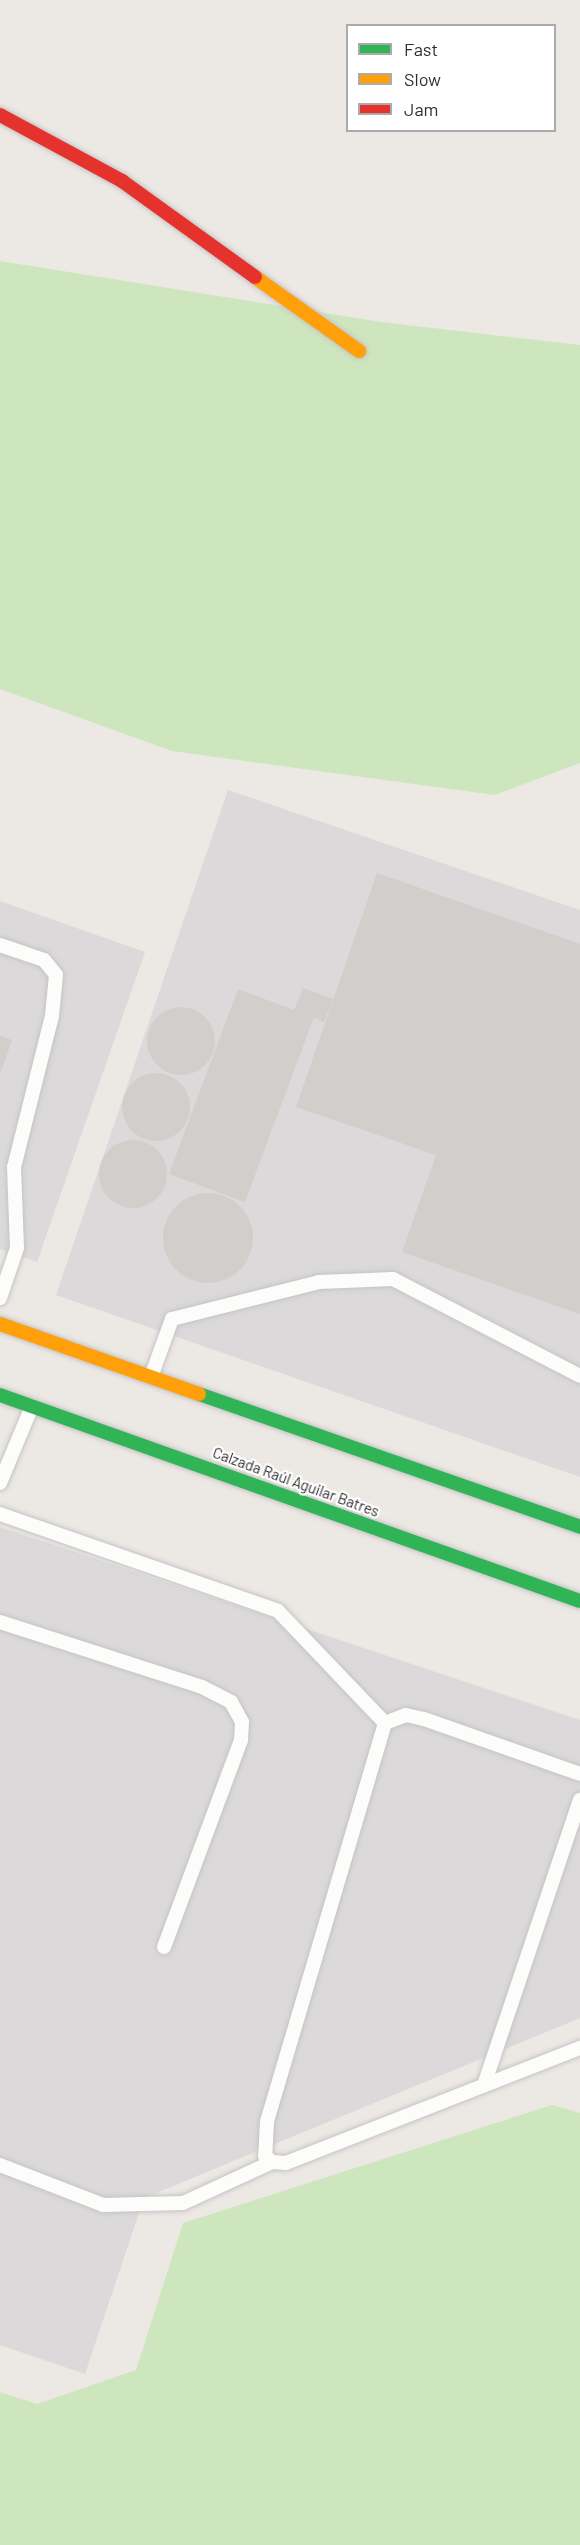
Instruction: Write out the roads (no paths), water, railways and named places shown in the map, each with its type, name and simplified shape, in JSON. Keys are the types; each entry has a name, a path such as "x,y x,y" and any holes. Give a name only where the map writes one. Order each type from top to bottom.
{"main road":[{"path":"0,115 122,181 359,351"},
{"path":"0,1324 580,1527"},
{"name":"Calzada Raúl Aguilar Batres","path":"0,1395 580,1601"}],"lane":[{"path":"0,945 44,960 56,975 52,1016 7,1165 17,1248 0,1298"},
{"path":"151,1377 172,1319 319,1282 393,1279 580,1376"},
{"path":"0,1483 32,1406"},
{"path":"0,1514 278,1611 385,1723"},
{"path":"0,1622 202,1688 231,1702 242,1722 241,1740 164,1947"},
{"path":"385,1723 406,1715 424,1719 580,1774"},
{"path":"272,2162 264,2156 267,2122 385,1723"},
{"path":"484,2085 580,1800"},
{"path":"0,2165 103,2205 183,2203 272,2162 286,2163 580,2048"}]}
